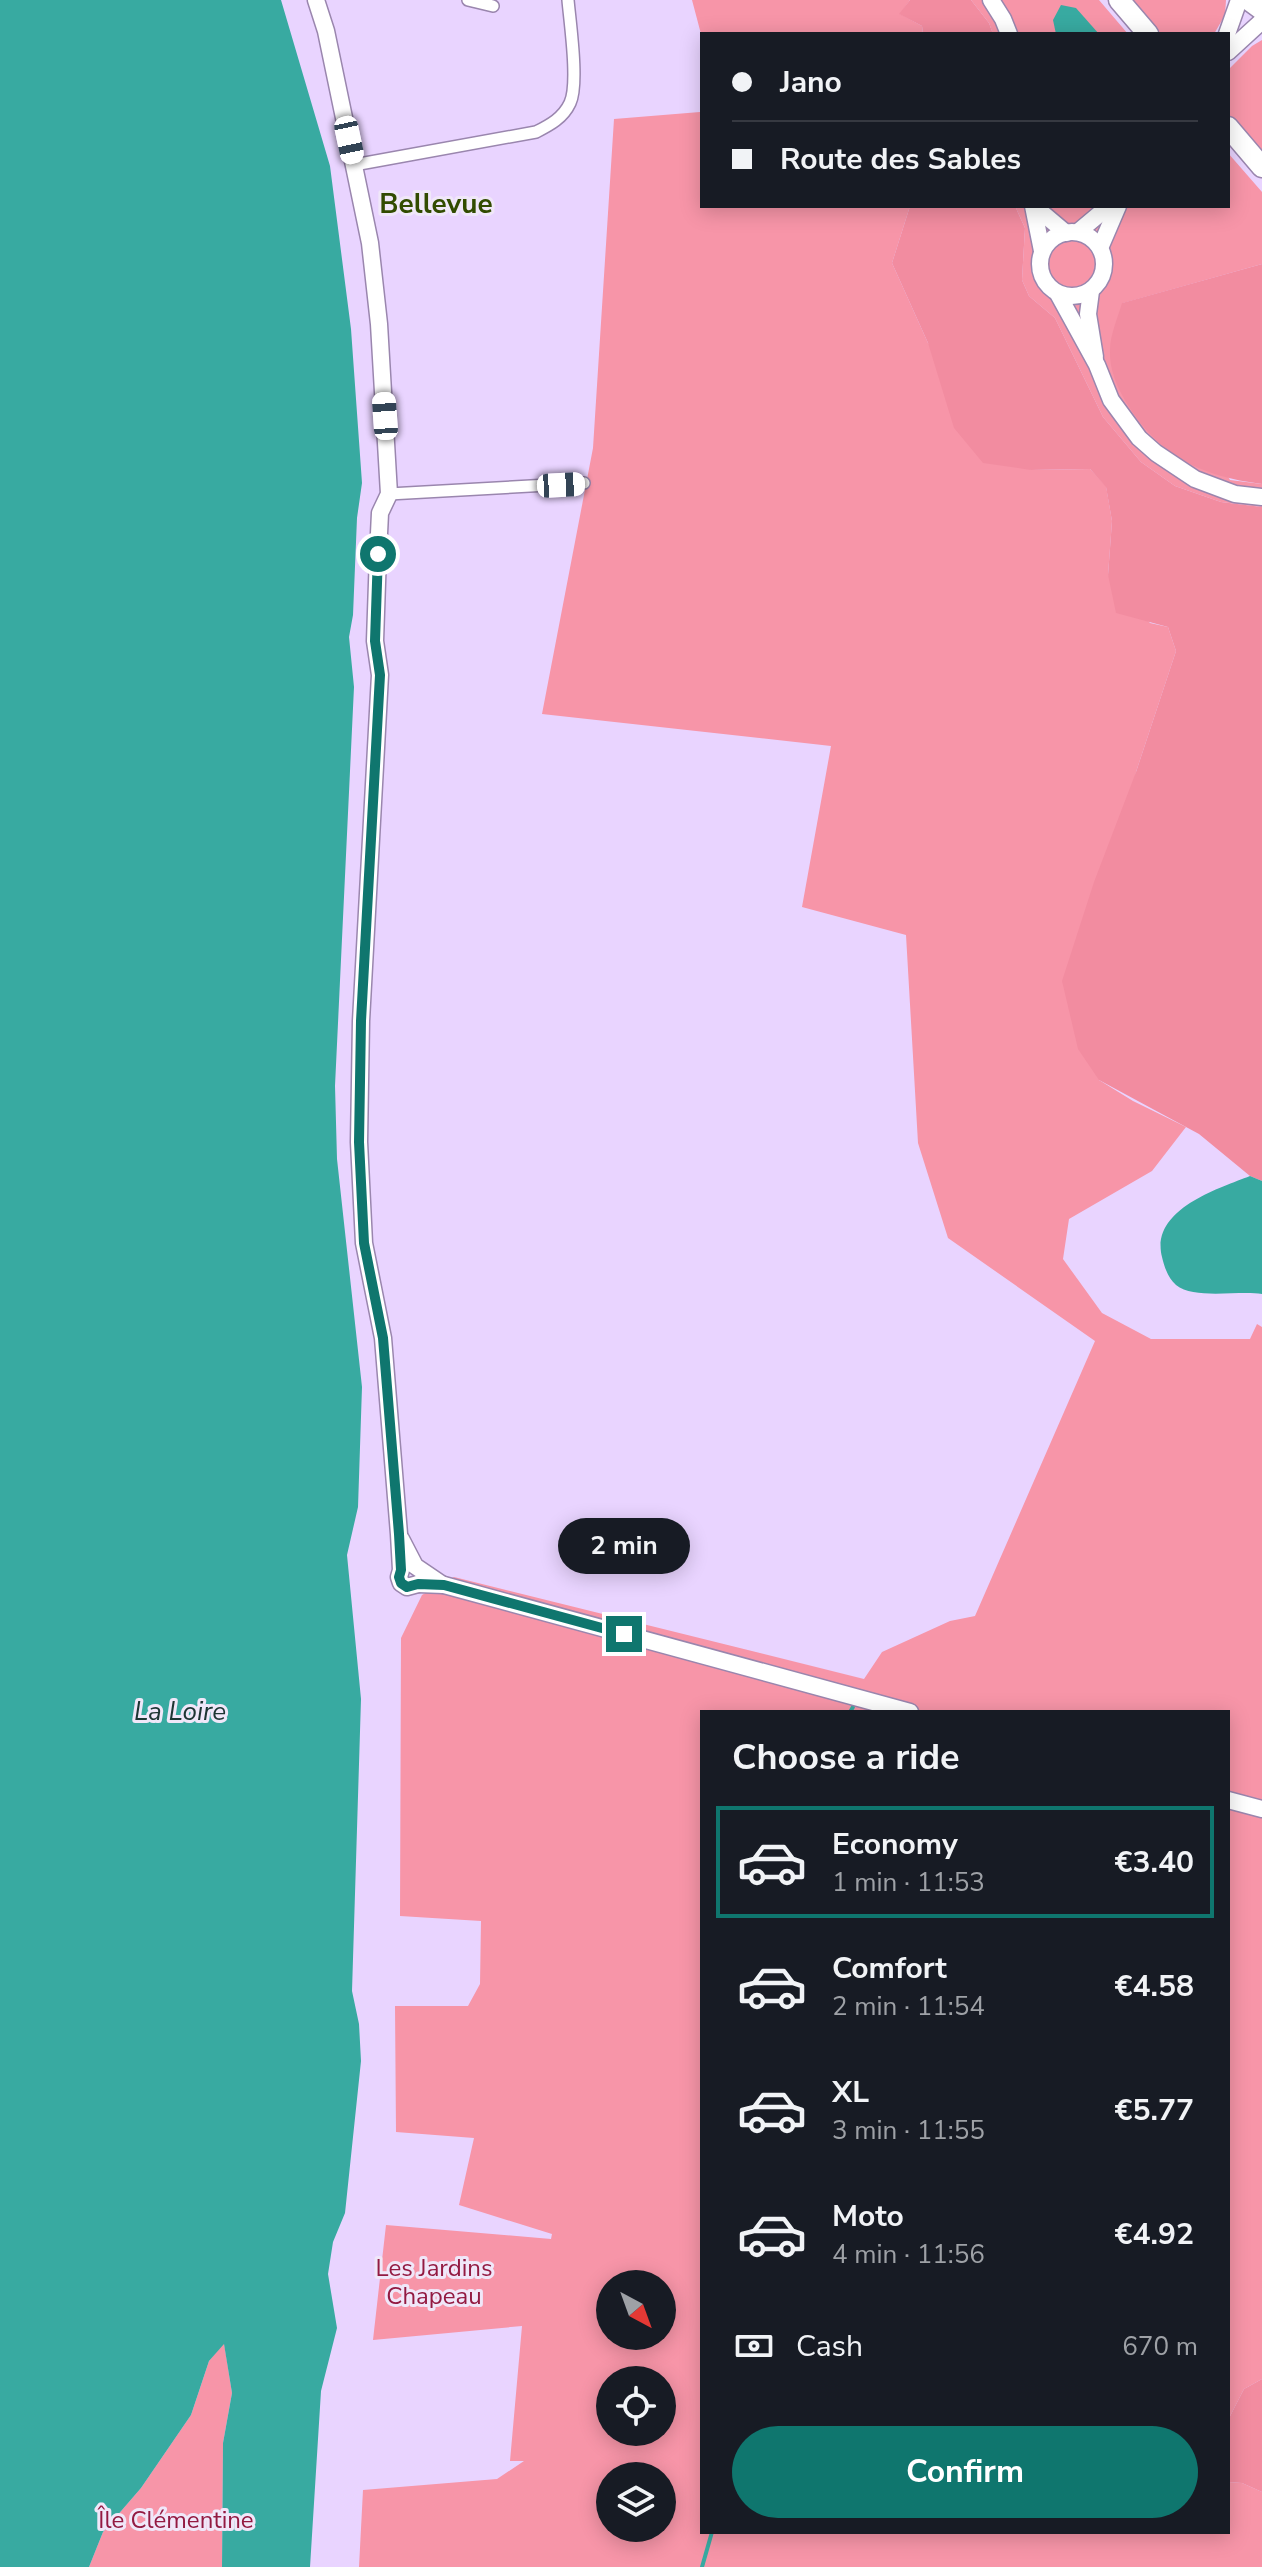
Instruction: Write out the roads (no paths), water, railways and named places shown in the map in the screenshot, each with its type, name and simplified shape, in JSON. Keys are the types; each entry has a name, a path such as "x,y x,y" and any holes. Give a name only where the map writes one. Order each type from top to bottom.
{"highway":[{"path":"1119,0 1146,32"},
{"path":"1230,129 1262,167"}],"main road":[{"path":"1247,0 1262,11"}],"street":[{"path":"316,0 326,31 370,243 379,324 389,494 380,513 378,554 375,641 380,675 361,1021 359,1142 363,1231 383,1338 399,1534 413,1573 444,1585 903,1710"},
{"path":"468,0 493,6"},
{"path":"354,165 536,132 557,121 570,102 574,85 568,0"},
{"path":"991,0 1008,32"},
{"path":"1228,32 1239,0"},
{"path":"1230,50 1262,21"},
{"path":"1033,208 1042,251 1040,262 1043,278 1058,294 1124,420 1156,453 1195,479 1235,494 1262,497"},
{"path":"1036,208 1072,232 1088,236 1100,248"},
{"path":"1042,251 1052,239 1072,232 1106,208"},
{"path":"1058,294 1077,297 1091,291 1100,281 1105,268 1100,248 1102,238 1117,208"},
{"path":"1091,291 1088,314 1097,365"},
{"path":"389,494 584,483"},
{"path":"1230,1801 1262,1809"}],"water":[{"name":"La Loire","path":"0,0 281,0 330,166 351,329 362,483 349,637 354,687 335,1086 337,1159 362,1387 358,1507 347,1555 361,1699 352,1991 359,2024 361,2061 345,2213 333,2242 328,2274 337,2328 321,2391 310,2567 222,2567 223,2443 232,2393 224,2344 209,2361 191,2415 141,2488 103,2532 89,2567 0,2567"},
{"path":"1061,5 1076,8 1097,32 1056,32 1053,20"},
{"path":"1250,1176 1262,1181 1262,1294 1194,1292 1176,1285 1162,1257 1161,1241 1166,1226 1176,1214 1204,1195"}],"waterway":[{"path":"702,2567 711,2534"}],"district":[{"name":"Bellevue","path":"436,203"}],"park label":[{"name":"Les Jardins Chapeau","path":"434,2282"},
{"name":"Île Clémentine","path":"176,2520"}]}
